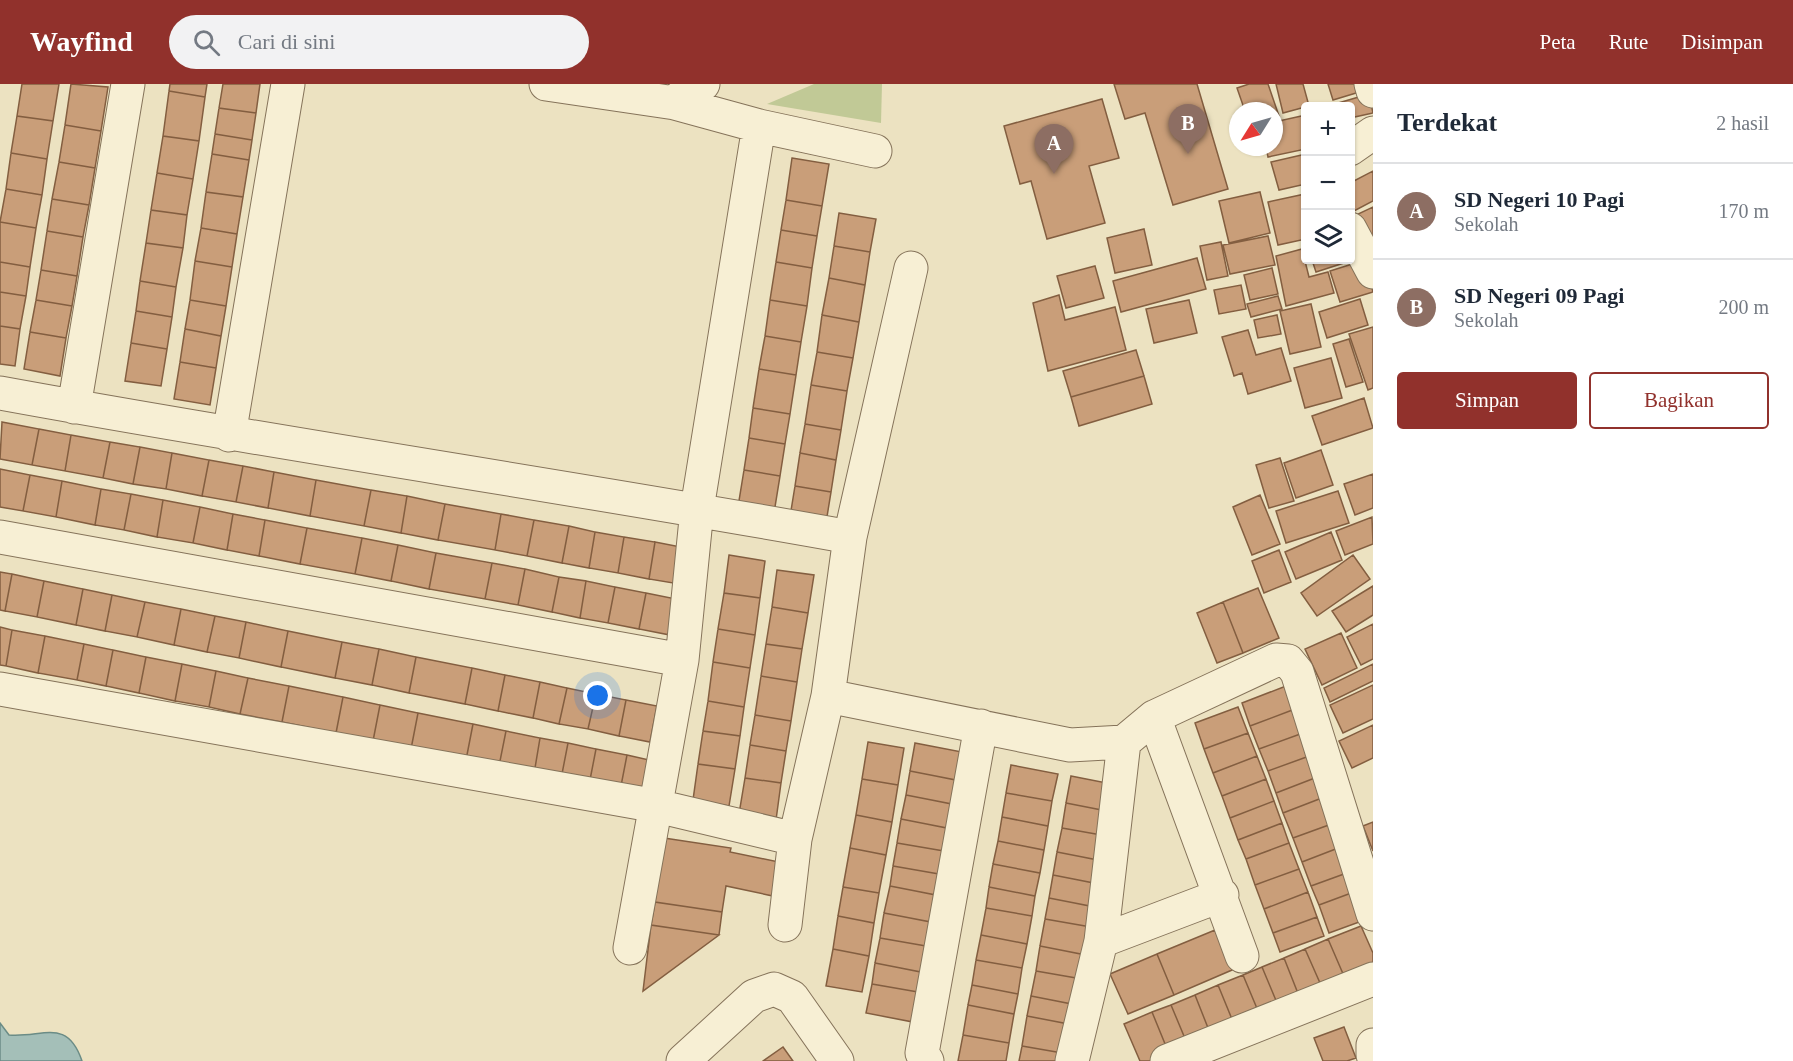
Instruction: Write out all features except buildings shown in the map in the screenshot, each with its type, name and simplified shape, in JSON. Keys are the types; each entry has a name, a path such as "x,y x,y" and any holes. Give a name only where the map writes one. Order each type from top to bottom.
{"street":[{"path":"74,406 128,84"},
{"path":"229,435 288,84"},
{"path":"546,84 675,103 759,126 875,151"},
{"path":"675,103 689,88 703,84"},
{"path":"1371,84 1373,91"},
{"path":"630,948 682,660 697,509 759,126"},
{"path":"1355,146 1373,133"},
{"path":"1355,239 1373,273"},
{"path":"785,925 795,840 828,696 850,537 911,268"},
{"path":"0,393 229,435 697,509 850,537"},
{"path":"0,537 682,660"},
{"path":"828,696 1070,744 1124,742 1154,717 1276,660 1288,661 1297,672 1373,914"},
{"path":"0,689 657,806 795,840"},
{"path":"1154,717 1222,895 1242,956"},
{"path":"927,1061 922,1053 981,726"},
{"path":"1072,1061 1101,941 1124,742"},
{"path":"1101,941 1222,895"},
{"path":"1167,1061 1373,979"},
{"path":"683,1061 754,996 774,989 792,997 837,1061"},
{"path":"1373,1045 1373,1055"}],"green space":[{"path":"814,84 882,84 881,123 767,104"}],"water":[{"path":"0,1023 9,1035 61,1034 76,1047 82,1061 0,1061"}],"place":[{"name":"SD Negeri 09 Pagi","path":"1188,154"},
{"name":"SD Negeri 10 Pagi","path":"1054,174"}]}
